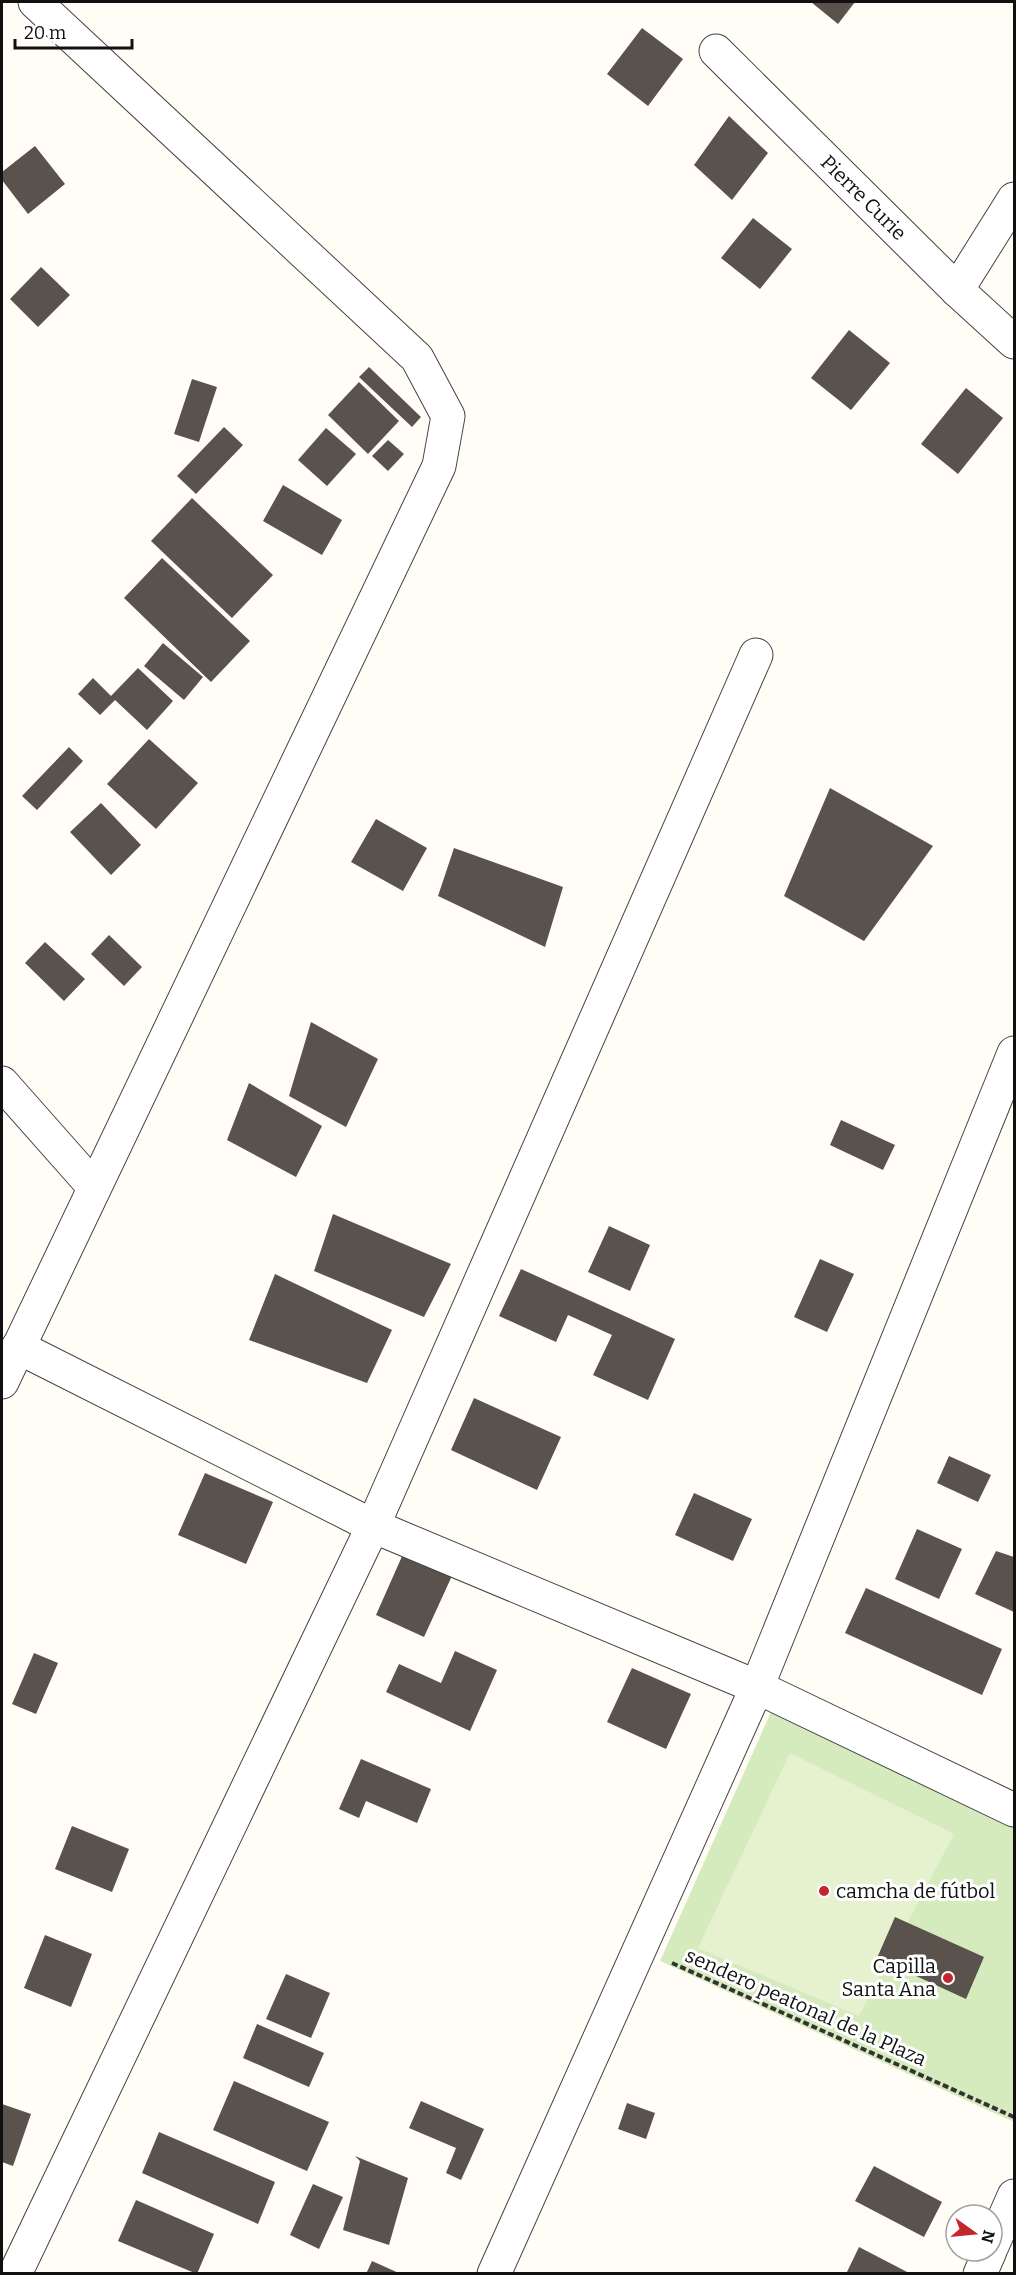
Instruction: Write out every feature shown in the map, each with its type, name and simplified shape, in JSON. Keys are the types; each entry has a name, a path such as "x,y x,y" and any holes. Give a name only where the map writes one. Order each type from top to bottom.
{"street":[{"path":"2,1382 439,466 448,416 417,358 35,2"},
{"name":"Pierre Curie","path":"716,51 957,290 1014,342"},
{"path":"957,290 1014,199"},
{"path":"15,2274 373,1526 756,655"},
{"path":"494,2274 757,1687 1014,1053"},
{"path":"2,1083 94,1186"},
{"path":"18,1347 373,1526 757,1687 1014,1810"},
{"path":"1004,2219 1014,2196"}],"path":[{"name":"sendero peatonal de la Plaza","path":"663,1959 1014,2117"}],"green space":[{"path":"771,1712 1014,1825 1014,2122 660,1961"},
{"name":"camcha de fútbol","path":"790,1753 954,1834 859,2016 698,1948"}],"building":[{"path":"811,2 855,2 838,24"},
{"path":"642,28 683,59 648,106 607,74"},
{"path":"729,116 768,153 732,200 694,165"},
{"path":"35,146 65,184 28,214 2,180 2,172"},
{"path":"753,218 792,249 760,289 721,258"},
{"path":"41,267 70,295 38,327 10,299"},
{"path":"849,330 890,363 851,410 811,378"},
{"path":"369,367 421,417 412,427 359,377"},
{"path":"192,379 217,387 199,442 174,434"},
{"path":"359,382 399,421 368,454 328,415"},
{"path":"966,388 1003,418 958,474 921,444"},
{"path":"224,427 243,445 196,494 177,476"},
{"path":"326,428 356,454 327,486 298,460"},
{"path":"388,440 404,454 388,471 372,456"},
{"path":"283,485 342,520 322,555 263,521"},
{"path":"192,498 273,575 232,618 151,541"},
{"path":"162,558 250,641 211,682 124,598"},
{"path":"163,643 203,677 184,700 144,666"},
{"path":"138,668 173,701 147,730 115,700 100,715 78,694 93,678 111,696"},
{"path":"149,739 198,783 156,829 107,784"},
{"path":"69,747 83,761 37,810 22,796"},
{"path":"830,788 933,846 864,941 784,896"},
{"path":"101,803 141,845 111,875 70,832"},
{"path":"376,819 427,848 403,891 351,862"},
{"path":"454,848 563,887 545,947 438,896"},
{"path":"109,935 142,967 124,986 91,954"},
{"path":"45,942 85,979 64,1001 25,963"},
{"path":"311,1022 378,1059 346,1127 289,1096"},
{"path":"249,1083 322,1126 296,1177 227,1140"},
{"path":"841,1120 895,1145 883,1170 830,1145"},
{"path":"333,1214 451,1264 424,1317 314,1271"},
{"path":"609,1226 650,1245 630,1291 588,1272"},
{"path":"820,1259 854,1274 827,1332 794,1317"},
{"path":"521,1269 675,1339 648,1400 593,1375 612,1335 568,1315 556,1342 499,1316"},
{"path":"275,1274 392,1330 367,1383 249,1340"},
{"path":"474,1398 561,1437 537,1490 451,1450"},
{"path":"949,1456 991,1475 978,1502 937,1483"},
{"path":"205,1473 273,1502 246,1564 178,1535"},
{"path":"694,1493 752,1519 733,1561 675,1535"},
{"path":"917,1529 962,1549 939,1599 895,1579"},
{"path":"407,1545 456,1567 424,1637 376,1615"},
{"path":"996,1551 1014,1557 1014,1612 975,1594"},
{"path":"866,1588 1002,1649 982,1695 845,1633"},
{"path":"455,1651 497,1670 470,1731 386,1692 399,1664 441,1683"},
{"path":"34,1653 58,1663 36,1714 12,1704"},
{"path":"632,1668 691,1694 666,1749 607,1722"},
{"path":"361,1759 431,1789 417,1823 366,1801 359,1818 339,1809"},
{"path":"72,1826 129,1849 112,1892 55,1869"},
{"name":"Capilla Santa Ana","path":"895,1917 984,1957 966,1999 877,1958"},
{"path":"45,1935 92,1954 71,2007 24,1988"},
{"path":"286,1974 330,1993 311,2038 266,2019"},
{"path":"257,2024 324,2053 309,2087 243,2058"},
{"path":"234,2081 329,2122 307,2171 213,2130"},
{"path":"421,2101 484,2129 461,2180 446,2173 456,2148 409,2128"},
{"path":"627,2103 655,2113 646,2139 618,2129"},
{"path":"2,2104 31,2114 13,2166 2,2162"},
{"path":"159,2132 275,2182 258,2224 142,2173"},
{"path":"355,2156 408,2178 389,2245 343,2230 360,2161"},
{"path":"874,2166 942,2202 924,2237 855,2201"},
{"path":"313,2184 343,2197 319,2249 290,2235"},
{"path":"136,2200 214,2234 197,2274 118,2241"},
{"path":"859,2247 911,2274 846,2274"},
{"path":"372,2261 401,2274 366,2274"}],"place":[{"name":"camcha de fútbol","path":"824,1891"},
{"name":"Capilla Santa Ana","path":"948,1978"}]}
